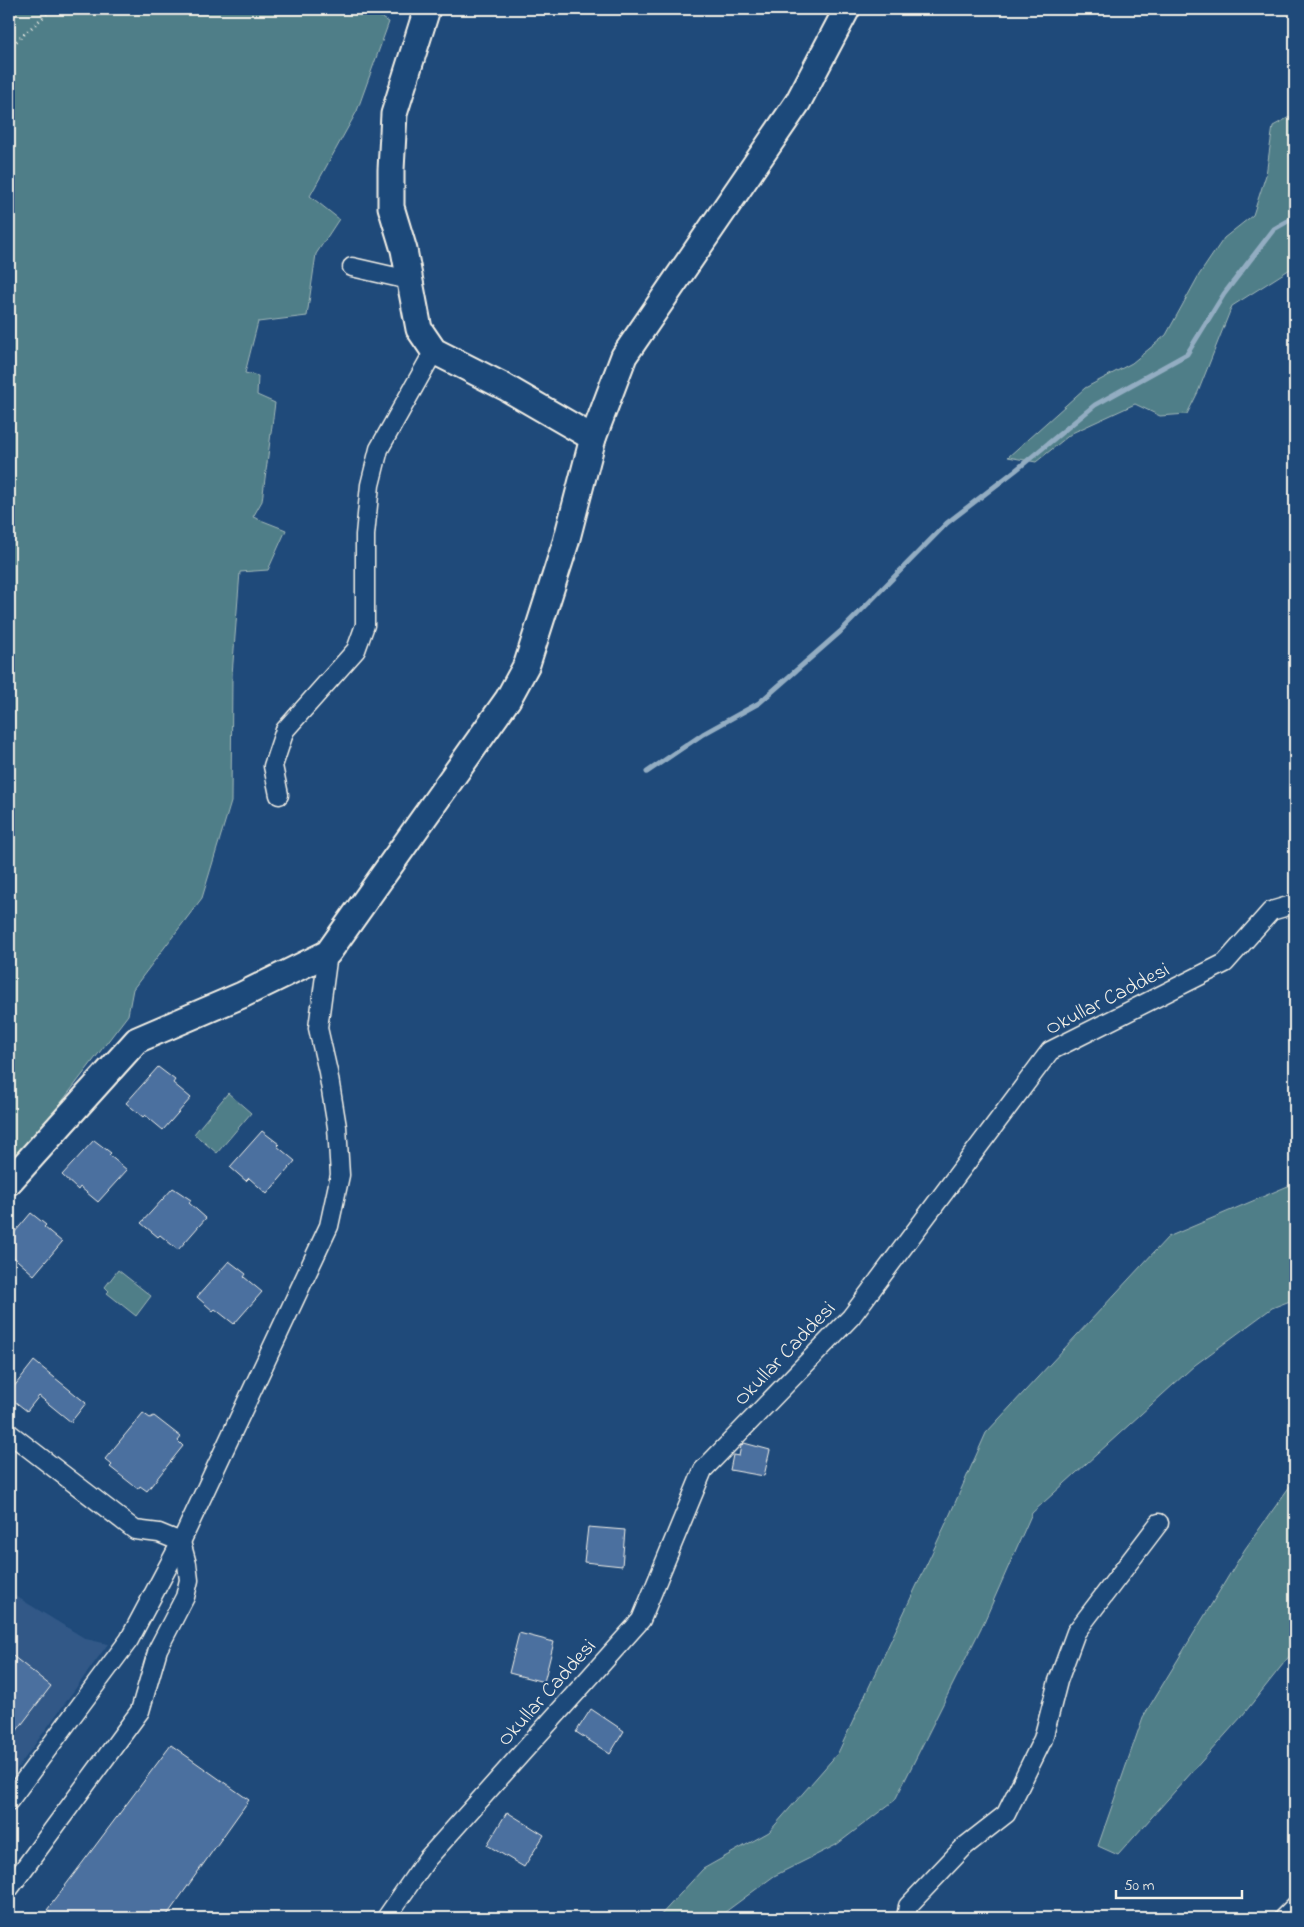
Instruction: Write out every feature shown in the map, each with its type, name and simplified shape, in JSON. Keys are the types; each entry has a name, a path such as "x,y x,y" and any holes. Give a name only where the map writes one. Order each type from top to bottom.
{"street":[{"path":"427,9 394,114 391,207 404,250 419,328 434,351 505,387 593,438"},
{"path":"9,1801 129,1640 181,1542 329,1226 340,1175 337,1127 328,1072 318,1028 328,953 508,699 527,664 566,542 593,438 624,356 798,102 847,9"},
{"path":"352,266 409,280"},
{"path":"279,795 273,766 285,730 356,650 365,626 365,535 370,485 379,449 434,351"},
{"name":"Okullar Caddesi","path":"386,1918 427,1859 641,1620 703,1470 851,1317 1050,1051 1226,963 1271,910 1295,904"},
{"path":"9,1182 137,1040 242,995 328,953"},
{"path":"9,1433 135,1530 159,1533 181,1542"},
{"path":"906,1918 908,1906 965,1846 1006,1814 1043,1739 1058,1681 1076,1632 1159,1523"},
{"path":"9,1889 140,1711 158,1649 185,1598 189,1580 181,1542"},
{"path":"1283,1918 1295,1906"}],"path":[{"path":"9,48 52,9"}],"shaded area":[{"path":"9,1592 86,1639 108,1644 9,1780"}],"green space":[{"path":"9,9 368,9 389,22 357,111 310,196 339,219 316,254 307,316 258,322 245,373 258,376 257,395 275,403 262,501 253,517 286,530 268,570 240,572 232,675 231,802 202,898 133,989 128,1015 28,1146 9,1167"},
{"path":"1295,114 1295,266 1232,306 1198,392 1187,414 1160,416 1135,404 1072,433 1036,462 1008,457 1085,388 1132,363 1166,335 1199,275 1224,238 1253,215 1266,175 1273,126"},
{"path":"228,1093 251,1113 217,1153 194,1134"},
{"path":"1295,1183 1295,1299 1272,1308 1195,1365 1032,1513 984,1622 895,1800 836,1845 774,1876 717,1918 658,1918 703,1869 769,1832 838,1753 947,1521 986,1433 1168,1237"},
{"path":"118,1270 151,1296 136,1316 107,1293 109,1291 105,1287"},
{"path":"1295,1479 1295,1649 1242,1716 1118,1855 1098,1846 1143,1717 1245,1549"}],"building":[{"path":"158,1067 175,1080 173,1083 191,1098 163,1130 145,1115 143,1117 126,1103"},
{"path":"262,1131 279,1144 277,1146 295,1161 267,1194 249,1178 246,1181 230,1167"},
{"path":"94,1140 111,1153 109,1155 127,1170 98,1202 80,1187 78,1190 62,1175"},
{"path":"173,1188 191,1200 189,1203 206,1218 178,1250 160,1235 158,1237 141,1223"},
{"path":"31,1213 62,1242 34,1275 9,1253 9,1239"},
{"path":"229,1261 246,1274 244,1277 262,1292 234,1324 215,1309 213,1311 197,1297"},
{"path":"34,1361 86,1403 71,1422 39,1396 27,1411 9,1397 9,1393"},
{"path":"143,1413 150,1418 154,1416 181,1437 178,1441 183,1446 147,1491 140,1486 138,1489 110,1467 112,1465 105,1459"},
{"path":"744,1443 770,1450 764,1476 730,1470 733,1455 739,1456 741,1446"},
{"path":"588,1527 625,1530 622,1566 584,1562"},
{"path":"519,1633 554,1642 544,1682 509,1673"},
{"path":"9,1653 51,1686 9,1741"},
{"path":"591,1709 624,1731 610,1754 576,1732"},
{"path":"171,1745 249,1800 165,1918 57,1918 47,1910"},
{"path":"507,1812 544,1835 524,1867 487,1845"}],"waterway":[{"path":"647,772 703,734 759,703 840,632 947,523 1016,470 1095,405 1187,354 1224,294 1274,229 1295,217"}]}
